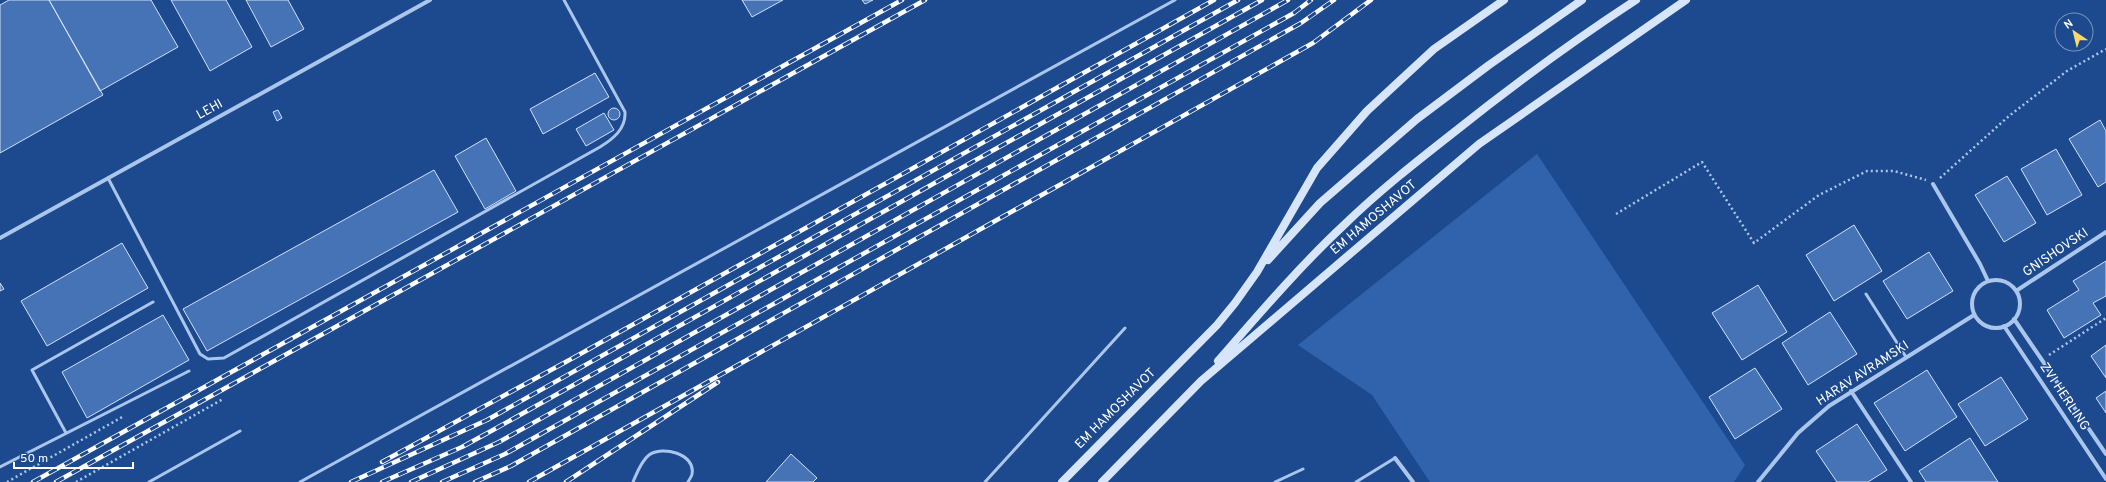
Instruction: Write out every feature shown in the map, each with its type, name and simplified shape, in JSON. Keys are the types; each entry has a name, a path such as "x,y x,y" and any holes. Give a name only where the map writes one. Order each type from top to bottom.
{"main road":[{"name":"EM HAMOSHAVOT","path":"1062,482 1217,325 1235,304 1258,272 1317,168 1367,111 1434,49 1504,0"},
{"path":"1258,272 1320,203 1416,119 1489,65 1582,0"},
{"path":"1201,381 1269,302 1313,255 1357,213 1446,138 1508,89 1636,0"},
{"name":"EM HAMOSHAVOT","path":"1102,482 1201,381 1479,144 1686,0"}],"street":[{"name":"LEHI","path":"0,238 430,0"},
{"path":"1934,184 1980,264 1988,281"},
{"name":"GNISHOVSKI","path":"2016,291 2106,232"},
{"path":"1988,281 2004,281 2016,291 2020,305 2014,319 2004,326 1998,328 1984,325 1974,314 1972,299 1981,285 1988,281"},
{"name":"HARAV AVRAMSKI","path":"1758,482 1798,433 1829,406 1974,314"},
{"name":"ZVI HERLING","path":"2014,319 2106,454"},
{"name":"ZVI HERLING","path":"2004,326 2106,479"},
{"path":"1851,391 1911,482"},
{"path":"1395,458 1413,482"}],"lane":[{"path":"108,178 200,354 208,359 224,358 600,147 621,130 625,120 625,112 564,0"},
{"path":"300,482 1175,0"},
{"path":"1866,294 1906,357"},
{"path":"66,433 32,370 153,302"},
{"path":"985,482 1125,328"},
{"path":"0,467 188,371"},
{"path":"149,482 240,432"},
{"path":"633,482 648,456 658,450 672,451 683,456 691,464 692,473 688,482"},
{"path":"1356,482 1395,458"},
{"path":"1275,482 1303,469"}],"path":[{"path":"1616,214 1702,162 1754,243 1819,195 1867,171 1894,171 1920,178 1934,184 1990,132 2061,75 2106,49"},
{"path":"2042,360 2106,318"},
{"path":"76,482 222,399"},
{"path":"7,482 131,412"}],"shaded area":[{"path":"1537,154 1745,465 1734,482 1430,482 1372,395 1298,345"}],"building":[{"path":"9,0 49,0 103,95 0,153 0,5"},
{"path":"49,0 151,0 178,47 100,91"},
{"path":"171,0 226,0 252,47 210,71"},
{"path":"246,0 288,0 304,29 271,47"},
{"path":"742,0 783,0 752,17"},
{"path":"862,0 873,0 865,4"},
{"path":"595,73 609,97 543,134 530,109"},
{"path":"614,108 618,110 620,114 618,118 614,120 610,118 608,114 610,110"},
{"path":"278,110 282,118 277,121 273,112"},
{"path":"604,113 614,130 586,146 576,129"},
{"path":"2100,120 2106,131 2106,182 2098,187 2069,139"},
{"path":"486,138 516,191 485,209 455,156"},
{"path":"2056,149 2082,195 2047,215 2021,169"},
{"path":"434,170 458,212 207,351 183,309"},
{"path":"2007,176 2036,223 2004,242 1975,195"},
{"path":"1854,225 1882,271 1834,301 1806,255"},
{"path":"122,243 148,288 47,346 21,301"},
{"path":"1929,252 1953,291 1907,319 1883,281"},
{"path":"2106,261 2106,296 2093,303 2101,315 2064,338 2047,310 2079,290 2073,281"},
{"path":"0,283 4,289 0,291"},
{"path":"1758,285 1787,332 1742,360 1712,313"},
{"path":"1830,312 1857,354 1808,385 1782,343"},
{"path":"163,315 189,360 87,418 62,372"},
{"path":"2106,345 2106,378 2091,356"},
{"path":"1755,368 1782,409 1735,439 1709,397"},
{"path":"1927,370 1957,417 1905,451 1874,403"},
{"path":"2001,377 2028,419 1985,446 1958,404"},
{"path":"2106,391 2106,413 2096,398"},
{"path":"1857,424 1887,470 1868,482 1837,482 1816,451"},
{"path":"1970,438 1998,482 1926,482 1919,471"},
{"path":"791,454 817,478 813,482 766,482"}],"railway":[{"path":"33,482 902,0"},
{"path":"56,482 925,0"},
{"path":"382,462 573,358 1214,0"},
{"path":"351,482 487,420 1238,0"},
{"path":"382,482 462,447 1262,0"},
{"path":"411,482 499,442 1288,0"},
{"path":"442,482 505,454 1294,13 1311,0"},
{"path":"475,482 511,466 1301,23 1334,0"},
{"path":"529,482 1313,43 1371,0"},
{"path":"566,482 718,382"}]}
